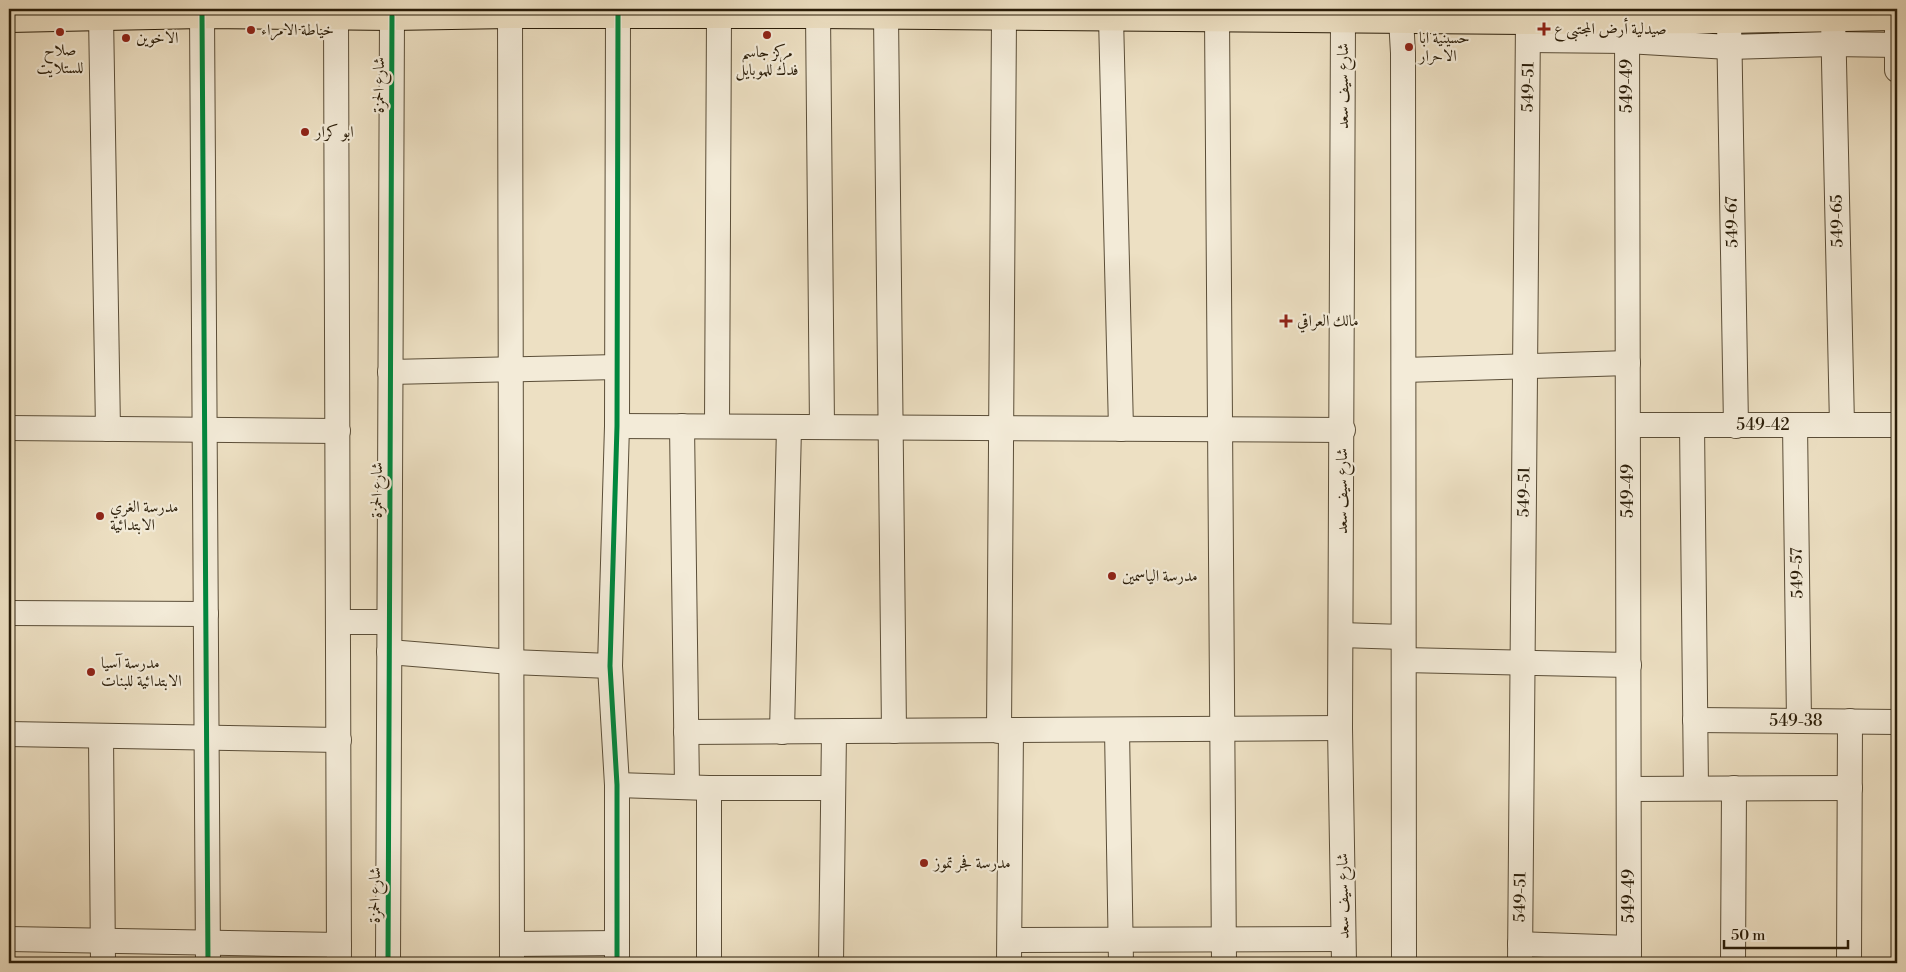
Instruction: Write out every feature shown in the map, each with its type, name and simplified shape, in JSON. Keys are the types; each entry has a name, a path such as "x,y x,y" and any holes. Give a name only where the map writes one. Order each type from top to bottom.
{"main road":[{"path":"9,18 202,14 336,16 818,14 1401,19 1528,30 1627,30 1729,19 1897,16"}],"street":[{"path":"202,14 208,953"},
{"path":"510,14 512,954 617,953 617,785 610,666 617,426 618,14"},
{"path":"717,426 719,14"},
{"path":"818,14 822,427"},
{"path":"886,15 894,731"},
{"path":"101,16 108,429"},
{"path":"9,939 103,952 339,954 336,16"},
{"name":"شارع الحمزة","path":"388,963 392,16"},
{"name":"549-65","path":"1833,16 1842,426"},
{"path":"1897,16 1897,70"},
{"path":"1004,17 1000,428 1009,952 1120,940 1343,939"},
{"path":"1111,17 1121,429"},
{"path":"1217,17 1224,963"},
{"name":"شارع سيف سعد","path":"1343,19 1343,430 1340,728 1344,963"},
{"path":"1401,19 1403,63 1404,370 1404,963"},
{"name":"549-67","path":"1729,19 1736,426"},
{"name":"549-51","path":"1520,954 1528,30"},
{"path":"1627,30 1730,47 1833,44 1897,45"},
{"name":"549-49","path":"1627,30 1629,956"},
{"path":"1404,370 1628,363"},
{"path":"390,372 617,367"},
{"path":"1692,425 1696,788"},
{"name":"549-57","path":"1795,425 1799,721"},
{"name":"549-42","path":"1628,426 1897,425"},
{"path":"617,426 1343,430"},
{"path":"682,426 686,732 698,787 709,963"},
{"path":"782,732 789,427"},
{"path":"9,428 338,431"},
{"path":"9,613 206,614"},
{"path":"338,622 389,622"},
{"path":"1341,635 1404,648 1522,663 1629,665"},
{"path":"389,652 512,662 610,666"},
{"name":"549-38","path":"1695,720 1897,722"},
{"path":"1849,963 1850,721"},
{"path":"686,732 1340,728"},
{"path":"1117,730 1121,963"},
{"path":"831,963 834,732"},
{"path":"9,734 339,740"},
{"path":"102,736 103,952"},
{"path":"617,785 833,788"},
{"path":"1733,963 1734,788"},
{"path":"1629,789 1850,788"},
{"path":"1520,954 1629,956"}],"cycle path":[{"path":"202,14 208,963"},
{"path":"617,963 617,785 610,666 617,426 618,14"},
{"path":"388,963 392,16"}],"place":[{"name":"صيدلية أرض المجتبى ع","path":"1544,29"},
{"name":"خياطة الامراء","path":"251,30"},
{"name":"صلاح للستلايت","path":"60,32"},
{"name":"مركز جاسم فدك للموبايل","path":"767,35"},
{"name":"الاخوين","path":"126,38"},
{"name":"حسينية ابا الاحرار","path":"1409,47"},
{"name":"ابو كرار","path":"305,132"},
{"name":"مالك العراقي","path":"1286,321"},
{"name":"مدرسة الغري الابتدائية","path":"100,516"},
{"name":"مدرسة الياسمين","path":"1112,576"},
{"name":"مدرسة آسيا الابتدائية للبنات","path":"91,672"},
{"name":"مدرسة فجر تموز","path":"924,863"}]}
